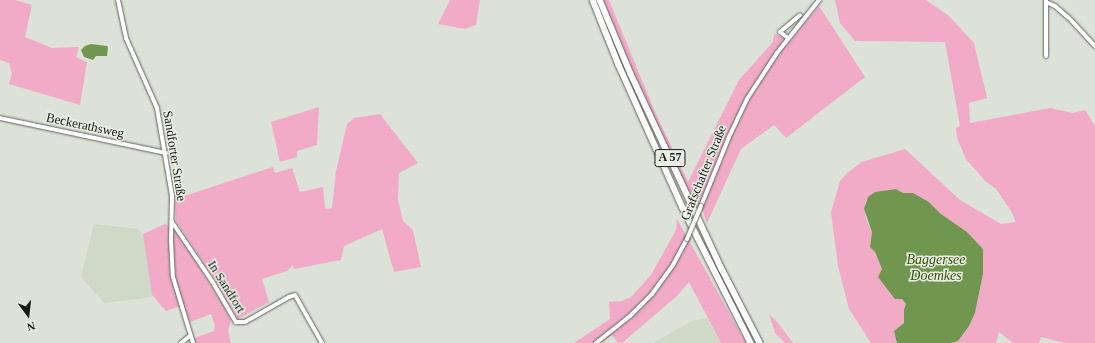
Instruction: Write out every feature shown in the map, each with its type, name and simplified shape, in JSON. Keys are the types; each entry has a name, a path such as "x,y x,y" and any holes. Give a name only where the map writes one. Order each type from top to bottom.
{"highway":[{"name":"A 57","path":"592,0 619,65 683,208 752,343"},
{"name":"A 57","path":"600,0 630,74 722,269 760,343"}],"street":[{"name":"Sandforter Straße","path":"118,0 126,38 158,108 172,196 171,241 174,277 193,343"},
{"name":"Grafschafter Straße","path":"596,343 618,326 642,304 662,282 687,239 740,111 763,73 788,38 819,0"},
{"path":"1046,56 1046,1 1055,6 1069,18 1095,46"},
{"path":"788,38 780,32 800,15"},
{"name":"Beckerathsweg","path":"0,118 166,153"},
{"name":"In Sandfort","path":"172,222 212,281 236,322 245,322 295,295 322,343"},
{"path":"181,343 190,336"}],"shaded area":[{"path":"0,0 15,0 32,5 25,37 52,48 79,47 76,57 87,62 80,105 9,84 12,73 9,63 0,60"},
{"path":"450,0 480,0 476,25 465,29 438,24"},
{"path":"603,0 609,0 655,112 688,182 739,80 773,42 774,34 784,38 778,52 791,40 819,6 865,77 786,138 774,125 741,149 707,223 701,206 689,198 657,133"},
{"path":"835,0 926,0 949,16 974,43 987,98 969,103 970,123 1050,108 1073,113 1085,110 1095,126 1095,343 1065,343 1041,337 1039,343 1013,343 999,332 996,343 951,343 958,341 969,326 975,313 983,274 983,249 967,232 941,214 929,202 913,193 903,193 896,189 874,193 865,202 866,218 872,232 870,247 875,252 882,269 906,304 904,309 904,323 894,331 898,343 871,343 849,309 838,266 831,212 840,181 846,174 862,162 905,149 960,200 1001,224 1016,222 1011,211 996,189 985,181 966,159 957,138 956,128 960,126 945,42 855,41 840,23"},
{"path":"319,107 317,145 297,151 297,157 280,162 271,122"},
{"path":"380,114 418,163 399,173 398,200 403,221 413,230 421,267 394,272 382,229 344,246 341,260 294,269 293,265 287,271 262,279 269,302 238,319 215,280 176,221 175,199 273,167 275,173 292,168 300,192 323,187 325,209 332,208 336,171 347,124 354,118"},
{"path":"677,219 746,343 721,343 689,282 677,296 622,343 618,343 612,335 601,343 574,343 610,319 609,302 622,301 631,297 651,275 676,230"},
{"path":"94,224 138,229 143,234 153,297 104,303 81,277"},
{"path":"165,224 174,228 180,235 231,320 228,331 231,343 196,343 194,338 214,331 215,325 211,314 190,322 183,305 166,311 152,295 143,234"},
{"path":"769,314 779,324 793,343 785,343 775,333"},
{"path":"707,318 721,343 653,343 692,321"}],"water":[{"path":"91,44 107,46 107,56 96,56 93,60 84,57 81,50 85,46"},
{"name":"Baggersee Doemkes","path":"896,189 903,193 913,193 929,202 941,214 967,232 983,249 983,274 975,313 969,326 958,341 951,343 897,343 894,331 904,323 904,309 906,304 902,299 895,299 878,277 882,269 875,252 870,247 872,232 864,209 868,197 875,192"}]}
